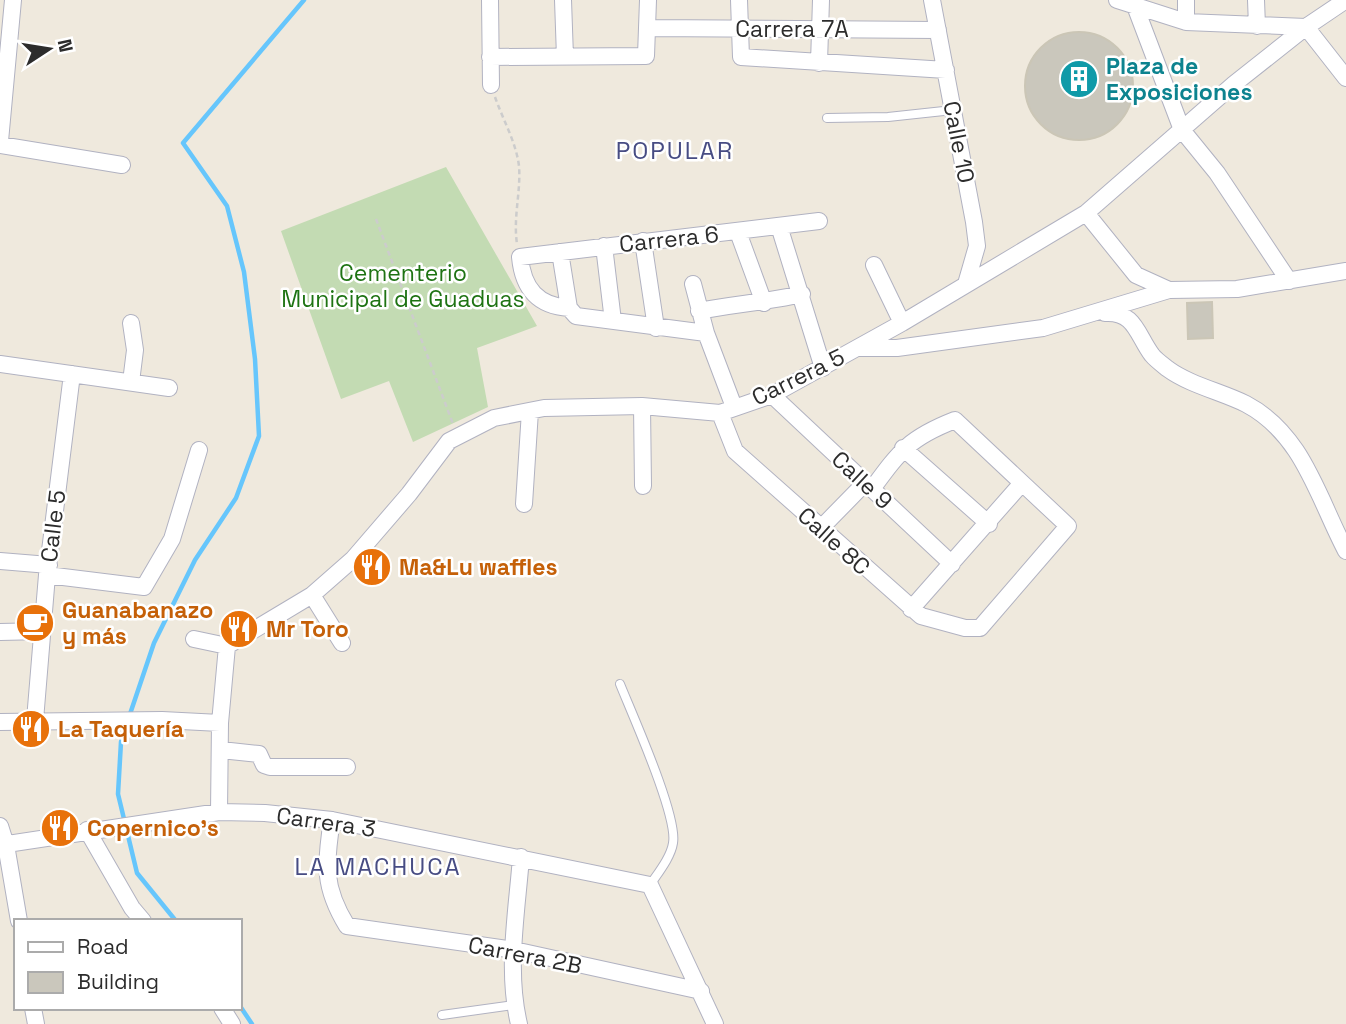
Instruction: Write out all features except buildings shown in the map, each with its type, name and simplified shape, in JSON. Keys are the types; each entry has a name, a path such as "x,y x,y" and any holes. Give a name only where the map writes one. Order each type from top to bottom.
{"street":[{"path":"13,0 0,143 122,165"},
{"path":"489,0 491,85"},
{"path":"563,0 565,57"},
{"path":"490,57 646,56 648,0"},
{"path":"739,0 741,57 946,70"},
{"path":"820,63 821,0"},
{"name":"Calle 10","path":"932,0 977,246 967,284"},
{"path":"1117,0 1186,22 1306,27 1346,78"},
{"path":"1186,0 1186,22"},
{"path":"1256,0 1256,26"},
{"name":"Carrera 5","path":"227,646 312,596 353,559 409,494 449,441 494,418 530,411 642,406 727,410 772,396 902,323 1086,213 1306,27 1346,0"},
{"path":"1135,6 1182,130 1224,184 1289,281"},
{"name":"Carrera 7A","path":"647,28 938,30"},
{"path":"1086,213 1136,275 1168,290"},
{"name":"Carrera 6","path":"520,257 819,221"},
{"path":"779,226 823,368"},
{"path":"737,232 764,303"},
{"path":"643,242 656,328"},
{"path":"604,246 613,321"},
{"path":"561,252 573,312"},
{"path":"520,257 521,273 539,301 552,307 656,328 706,332"},
{"path":"873,265 902,323"},
{"path":"857,348 897,348 1043,328 1168,290 1237,289 1346,271"},
{"path":"693,284 727,410"},
{"path":"699,311 730,305 764,303 802,294"},
{"path":"1094,314 1117,312 1136,324 1152,354 1171,371 1247,405 1274,422 1307,467 1346,551"},
{"path":"131,323 135,350 131,382"},
{"path":"0,364 169,388"},
{"name":"Calle 5","path":"35,720 48,570 72,374"},
{"name":"Calle 9","path":"772,396 952,564"},
{"path":"642,406 643,486"},
{"name":"Calle 8C","path":"727,410 735,451 820,529 921,617 965,628 980,628 1068,526 1022,483"},
{"path":"524,504 530,411"},
{"path":"820,529 869,486 903,448 927,431 955,420 1022,483 989,524 911,609"},
{"path":"903,448 989,524"},
{"path":"0,561 144,587 172,539 199,450"},
{"path":"312,596 342,643"},
{"path":"0,632 43,631"},
{"path":"194,639 227,646 220,723 219,812"},
{"path":"0,722 162,720 220,723"},
{"path":"221,750 259,754 264,765 270,767 347,767"},
{"name":"Carrera 3","path":"3,845 93,829 219,812 332,820 522,857 650,886"},
{"name":"Carrera 2B","path":"332,820 327,873 331,900 348,926 513,950 701,991"},
{"path":"0,826 19,919"},
{"path":"93,829 132,908 141,919"},
{"path":"519,1024 514,1004 513,950 522,857"},
{"path":"650,886 715,1024"}],"lane":[{"path":"827,118 888,117 953,110"},
{"path":"620,684 662,792 674,839 671,850 650,886"},
{"path":"442,1015 514,1004"}],"path":[{"path":"491,85 513,141 519,168 514,224 520,257"},
{"path":"376,219 458,436"}],"green space":[{"name":"Cementerio Municipal de Guaduas","path":"446,167 537,326 477,348 488,407 413,442 389,381 341,399 281,231"}],"waterway":[{"path":"129,717 154,643 195,560 236,498 259,436 255,359 244,272 227,206 183,143 304,0"},
{"path":"126,725 121,742 118,794 137,873 174,919"},
{"path":"242,1009 252,1024"}],"place":[{"name":"Plaza de Exposiciones","path":"1079,79"},
{"name":"Ma&Lu waffles","path":"372,567"},
{"name":"Guanabanazo y más","path":"35,623"},
{"name":"Mr Toro","path":"239,629"},
{"name":"La Taquería","path":"31,729"},
{"name":"Copernico's","path":"60,828"}],"district":[{"name":"POPULAR","path":"675,151"},
{"name":"LA MACHUCA","path":"378,867"}]}
